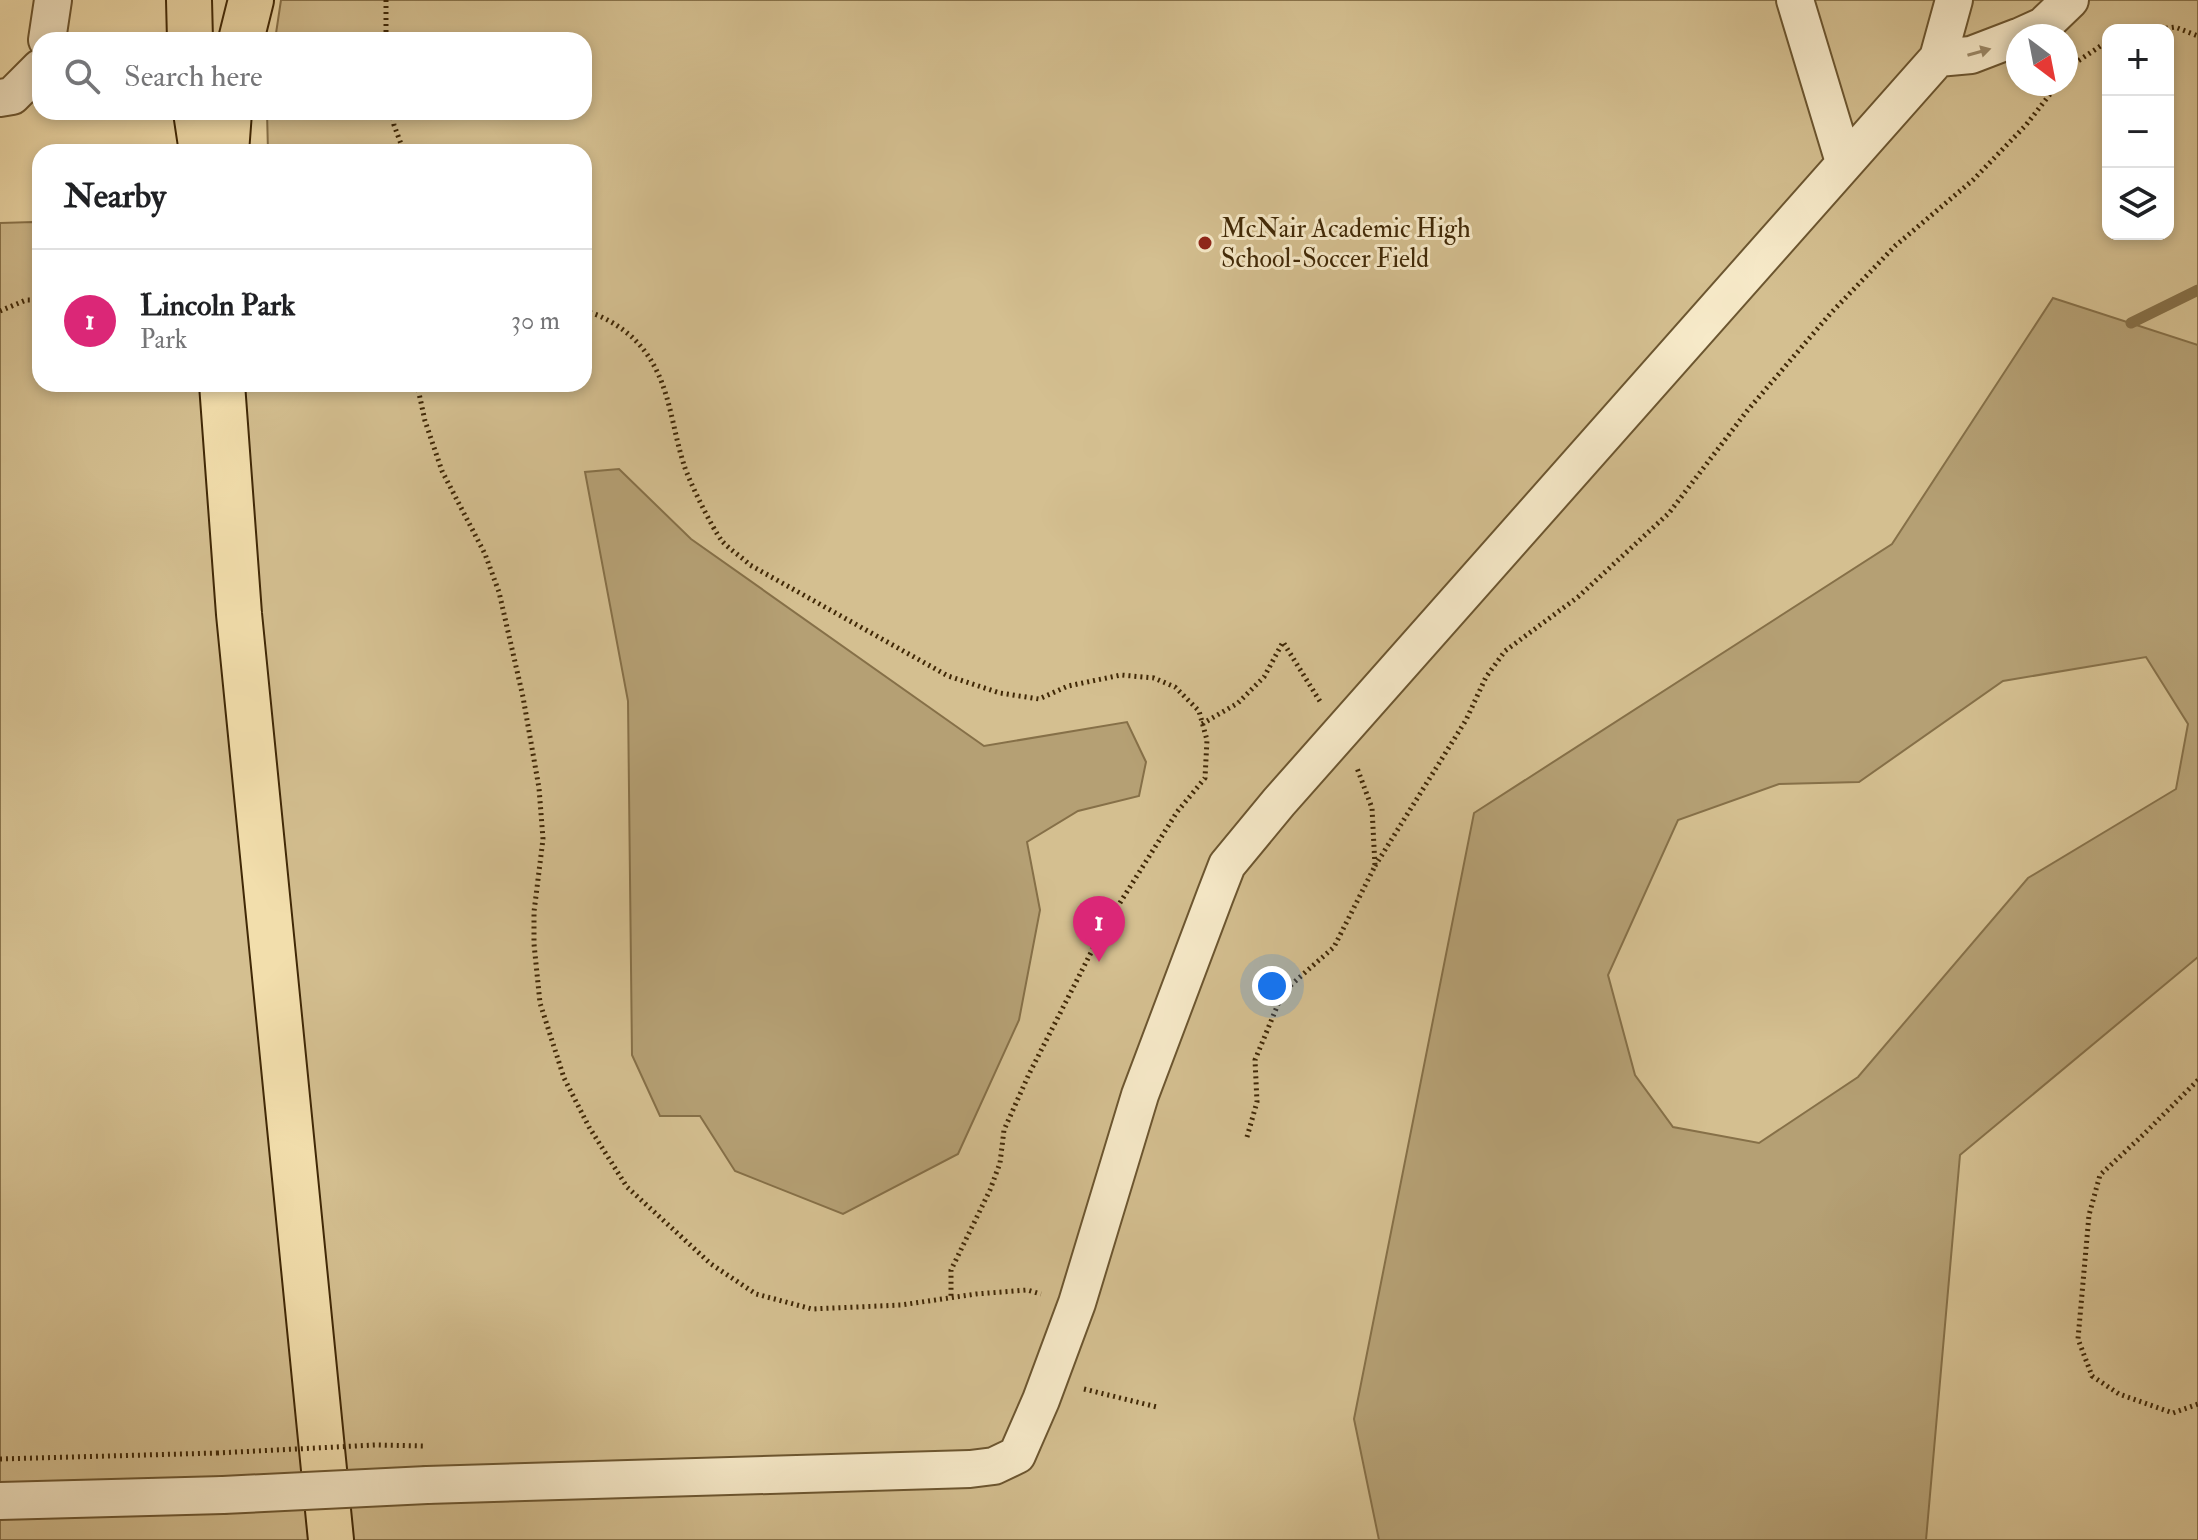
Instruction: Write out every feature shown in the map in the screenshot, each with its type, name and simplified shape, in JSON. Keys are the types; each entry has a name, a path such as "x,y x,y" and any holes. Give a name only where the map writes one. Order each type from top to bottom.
{"highway":[{"path":"189,0 190,32"},
{"path":"234,32 235,0"},
{"path":"243,32 251,0"},
{"path":"197,120 201,144"},
{"path":"227,144 228,120"},
{"path":"223,392 239,614 331,1540"}],"street":[{"path":"48,32 53,0"},
{"path":"1795,0 1844,162"},
{"path":"0,1501 970,1469 994,1466 1017,1455 1077,1303 1140,1095 1227,865 1340,733 1938,58 1954,0"},
{"path":"2045,24 2070,0"},
{"path":"1938,58 1971,55 2006,42"},
{"path":"0,98 12,96 32,76"}],"path":[{"path":"386,0 386,32"},
{"path":"2174,27 2198,36"},
{"path":"2078,61 2102,45"},
{"path":"1247,1137 1257,1102 1255,1060 1283,992 1334,947 1375,866 1466,720 1486,677 1505,651 1578,597 1669,513 1747,411 1830,314 1895,246 1973,180 2026,125 2049,96"},
{"path":"393,120 401,144"},
{"path":"0,311 32,300"},
{"path":"592,313 621,327 646,350 660,375 670,406 684,468 723,541 750,565 948,676 1000,693 1039,699 1068,686 1121,675 1154,678 1175,687 1199,711 1207,740 1205,778 1177,812 1101,933 1029,1074 1004,1130 1000,1163 990,1190 951,1270 951,1297"},
{"path":"419,392 442,471 485,554 499,592 523,697 539,788 543,839 534,912 540,1003 564,1078 589,1127 627,1187 711,1264 756,1294 812,1309 901,1305 1027,1290 1077,1303"},
{"path":"1202,724 1238,703 1264,677 1283,642 1340,733 1361,777 1372,808 1375,866"},
{"path":"2198,1080 2100,1175 2089,1215 2078,1339 2092,1376 2119,1394 2173,1413 2198,1404"},
{"path":"1048,1380 1157,1407"},
{"path":"0,1459 375,1445 426,1446"}],"shaded area":[{"path":"281,0 2198,0 2198,1540 0,1540 0,223 32,222 32,392 592,392 592,144 268,144 267,120 592,120 592,32 276,32"},
{"path":"2053,298 2198,345 2198,957 1960,1155 1926,1540 1379,1540 1354,1419 1474,813 1892,544","holes":["2146,657 2188,724 2176,789 2028,878 1858,1077 1759,1143 1673,1127 1635,1075 1608,975 1678,820 1779,784 1859,782 2003,681"]},
{"path":"619,469 691,539 984,746 1127,722 1146,762 1139,796 1078,811 1027,842 1040,910 1019,1020 958,1154 843,1214 735,1171 700,1116 660,1116 632,1055 628,701 585,472"}],"waterway":[{"path":"2131,323 2198,290"}],"place":[{"name":"McNair Academic High School-Soccer Field","path":"1205,243"},
{"name":"Lincoln Park","path":"1099,962"}]}
